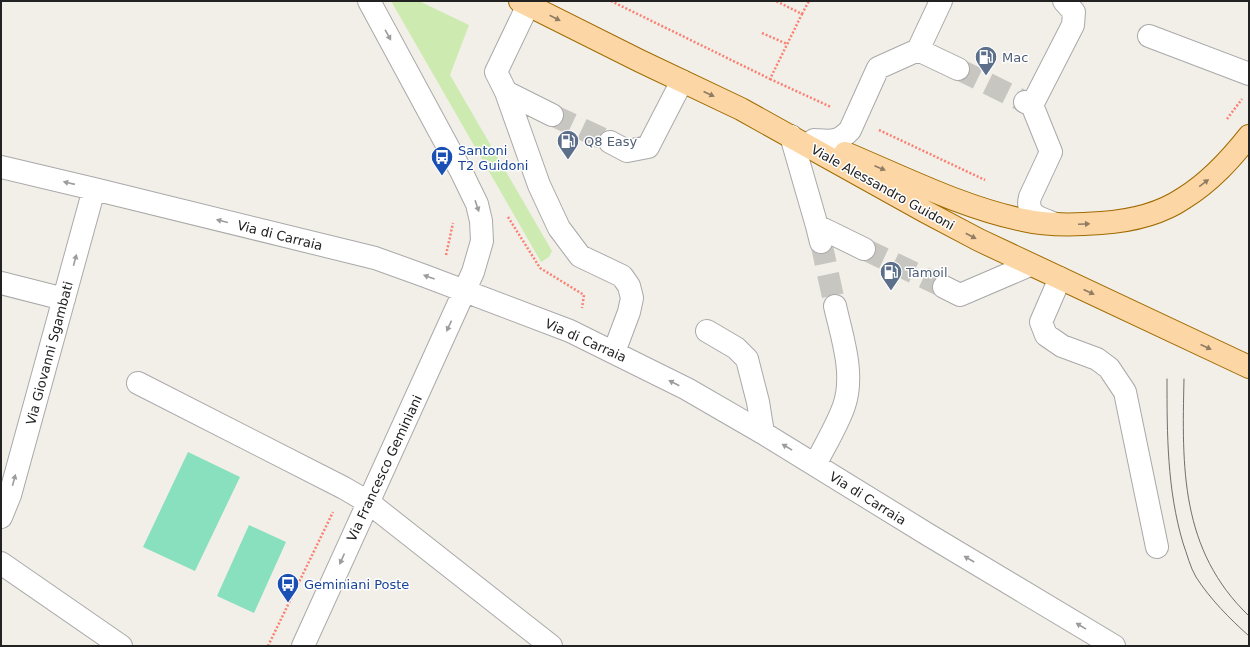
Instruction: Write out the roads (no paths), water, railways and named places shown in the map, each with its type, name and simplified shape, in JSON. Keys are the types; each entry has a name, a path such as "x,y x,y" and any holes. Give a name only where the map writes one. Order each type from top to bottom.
{"main road":[{"name":"Viale Alessandro Guidoni","path":"524,3 640,61 741,109 926,212 1030,265 1249,367"},
{"path":"741,109 960,202 1024,220 1056,224 1082,225 1126,221 1158,212 1184,199 1209,179 1228,162 1249,136"}],"street":[{"name":"Via Francesco Geminiani","path":"303,646 474,272 480,249 481,227 477,204 461,171 369,1"},
{"path":"814,140 835,141 844,136 850,130 878,68 918,50 941,1"},
{"path":"1056,224 1041,219 1032,212 1030,207 1030,197 1051,152 1028,104 1073,25 1074,12 1064,1"},
{"path":"524,3 496,72 506,92 539,185 559,228 580,256 622,276 629,286 632,298 629,312 614,352"},
{"path":"1149,36 1247,84"},
{"path":"918,50 958,70"},
{"path":"610,142 627,151 648,147 682,81"},
{"path":"506,92 552,115"},
{"path":"791,136 819,234 864,249"},
{"name":"Via di Carraia","path":"1,167 375,258 570,331 687,390 763,433 927,534 1114,646"},
{"name":"Via Giovanni Sgambati","path":"1,517 10,496 94,189"},
{"path":"944,287 960,295 1030,265"},
{"path":"1060,278 1041,322 1046,335 1062,346 1097,360 1109,368 1125,392 1157,547"},
{"path":"1,283 64,299"},
{"path":"815,464 844,405 848,386 848,364 835,306"},
{"path":"707,331 736,348 747,359 758,402 763,433"},
{"path":"138,383 344,488 368,502 551,646"},
{"path":"1,563 121,646"}],"tunnel":[{"path":"958,69 1025,102"},
{"path":"552,115 610,142"},
{"path":"821,242 835,306"},
{"path":"864,249 944,287"}],"tram line":[{"path":"1167,379 1167,420 1171,482 1183,543 1196,577 1221,608 1249,636"},
{"path":"1184,379 1183,412 1185,475 1190,506 1198,535 1209,564 1226,590 1249,616"}],"place":[{"name":"Mac","path":"986,76"},
{"name":"Q8 Easy","path":"568,160"},
{"name":"Santoni T2 Guidoni","path":"442,176"},
{"name":"Tamoil","path":"891,292"},
{"name":"Geminiani Poste","path":"288,604"}]}
